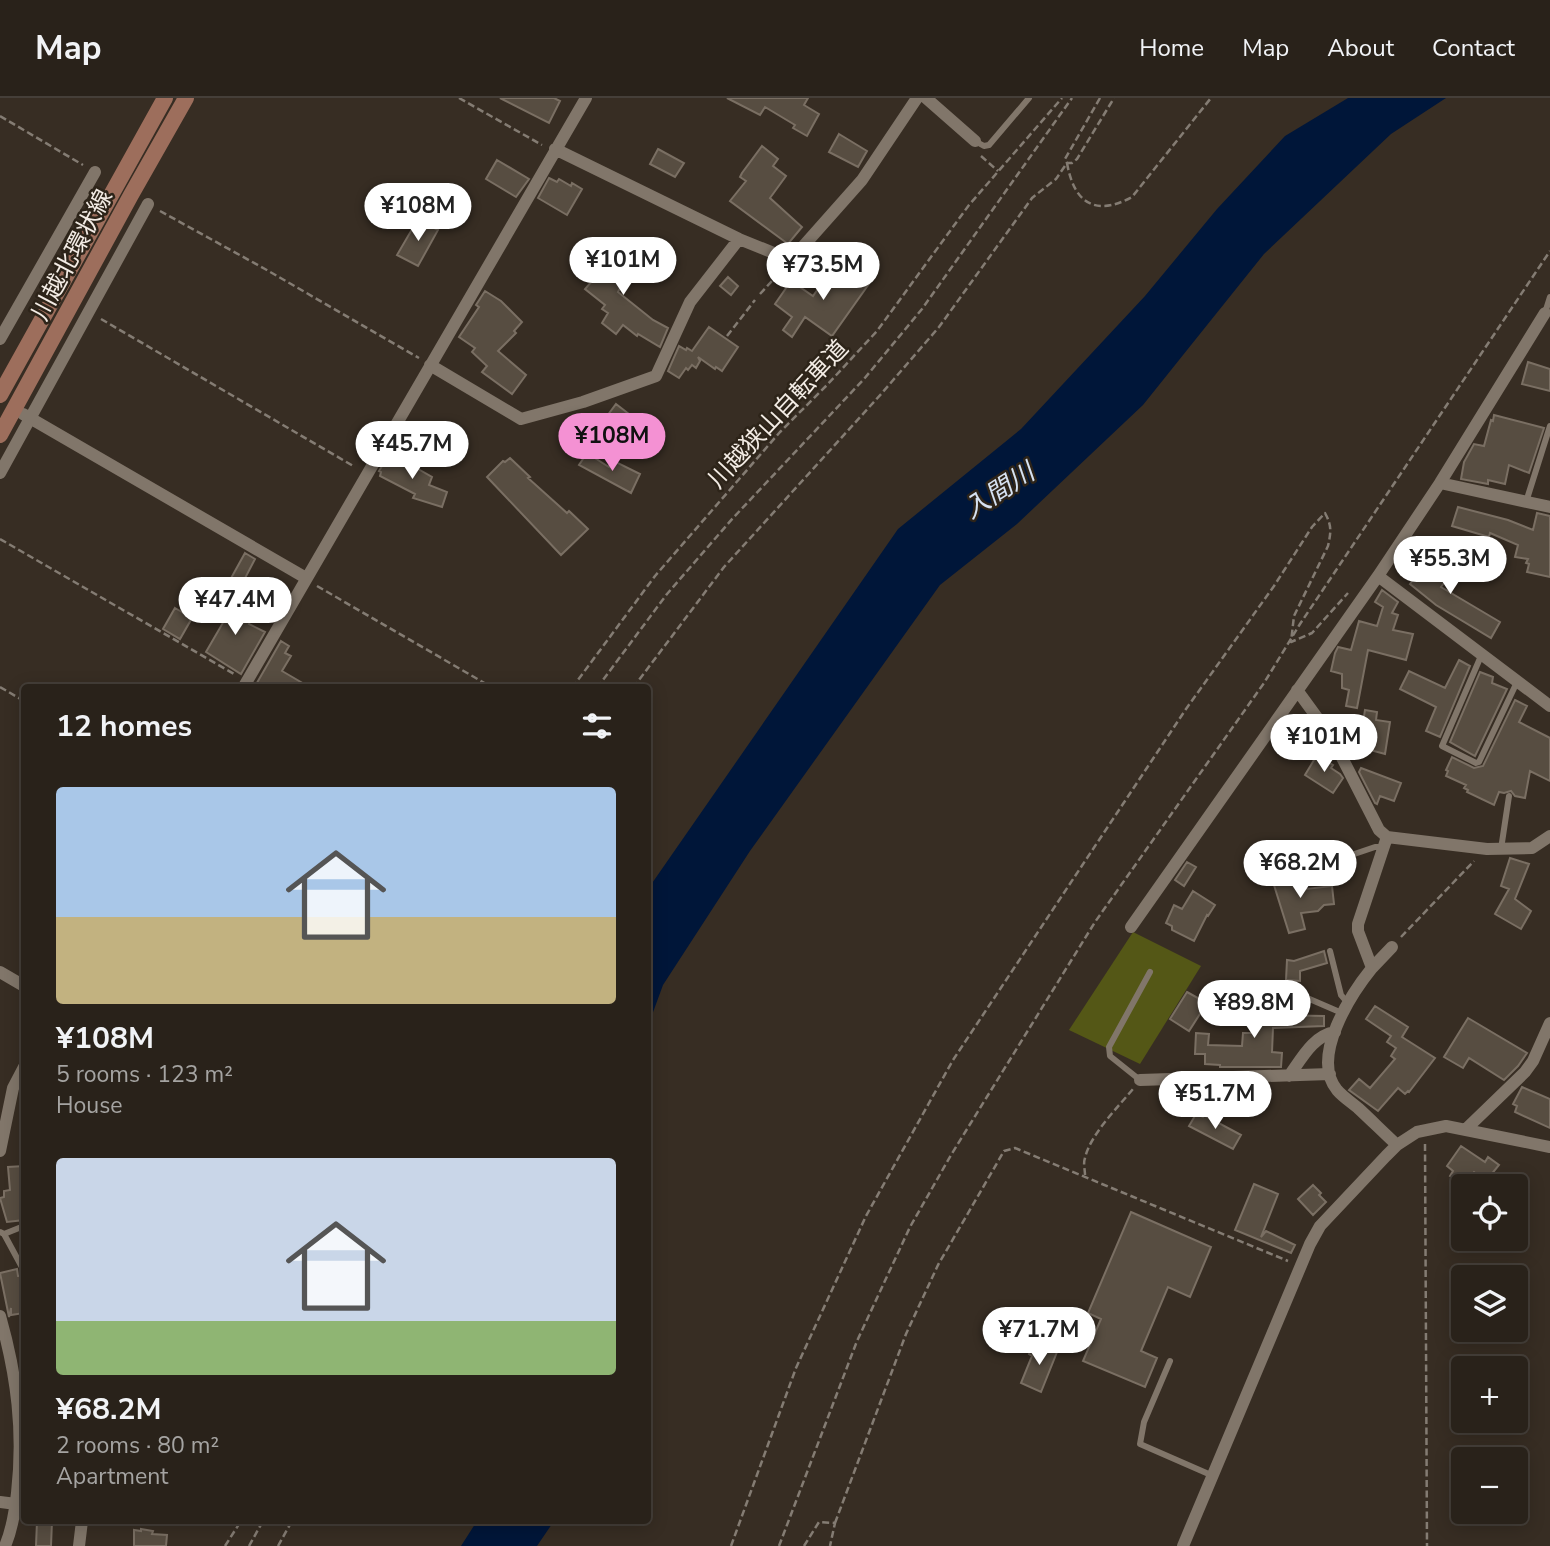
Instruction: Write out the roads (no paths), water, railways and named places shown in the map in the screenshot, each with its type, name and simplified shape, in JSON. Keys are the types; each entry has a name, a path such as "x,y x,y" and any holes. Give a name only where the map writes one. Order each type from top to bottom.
{"main road":[{"name":"川越北環状線","path":"0,395 165,98"},
{"name":"川越北環状線","path":"0,435 186,98"}],"street":[{"path":"245,684 586,98"},
{"path":"555,149 739,239 791,260 862,180 917,98"},
{"path":"926,98 975,141"},
{"path":"0,339 95,172"},
{"path":"0,473 26,416 89,312 148,204"},
{"path":"430,365 521,419 583,402 656,376 690,302 739,239"},
{"path":"1131,927 1378,576 1440,483 1545,313"},
{"path":"26,416 306,578"},
{"path":"1440,483 1550,507"},
{"path":"1378,576 1550,706"},
{"path":"1297,690 1332,738 1386,842 1357,924 1372,968"},
{"path":"1386,842 1495,850 1532,848 1550,836"},
{"path":"1392,947 1372,968 1345,1008 1330,1048 1330,1074 1336,1089 1397,1145"},
{"path":"0,972 21,984"},
{"path":"1465,1130 1525,1072 1550,1025"},
{"path":"1289,1076 1316,1040 1335,1032"},
{"path":"0,1151 6,1088 21,1070"},
{"path":"1140,1080 1330,1074"},
{"path":"1183,1546 1211,1475 1320,1226 1397,1145 1417,1132 1446,1126 1550,1147"},
{"path":"0,1316 19,1365 21,1426"},
{"path":"5,1546 21,1481"},
{"path":"0,1502 16,1504"},
{"path":"79,1546 82,1524"}],"lane":[{"path":"975,141 986,147 989,145 1029,98"},
{"path":"1545,313 1550,297"},
{"path":"1526,502 1550,426"},
{"path":"1481,656 1442,746 1476,763 1479,762 1517,682"},
{"path":"1495,850 1509,796"},
{"path":"1312,869 1386,842"},
{"path":"1330,951 1345,1008"},
{"path":"1140,1080 1110,1056 1109,1047 1150,972"},
{"path":"1248,988 1284,988 1345,1008"},
{"path":"21,1227 2,1233 21,1265"},
{"path":"1170,1361 1144,1422 1140,1444 1211,1475"}],"water":[{"name":"入間川","path":"1348,98 1446,98 1391,134 1264,254 1143,405 1017,524 940,585 750,851 663,985 651,1018 651,885 898,529 1021,429 1145,296 1217,209 1285,136"},
{"path":"475,1524 552,1524 537,1546 461,1546"}]}
